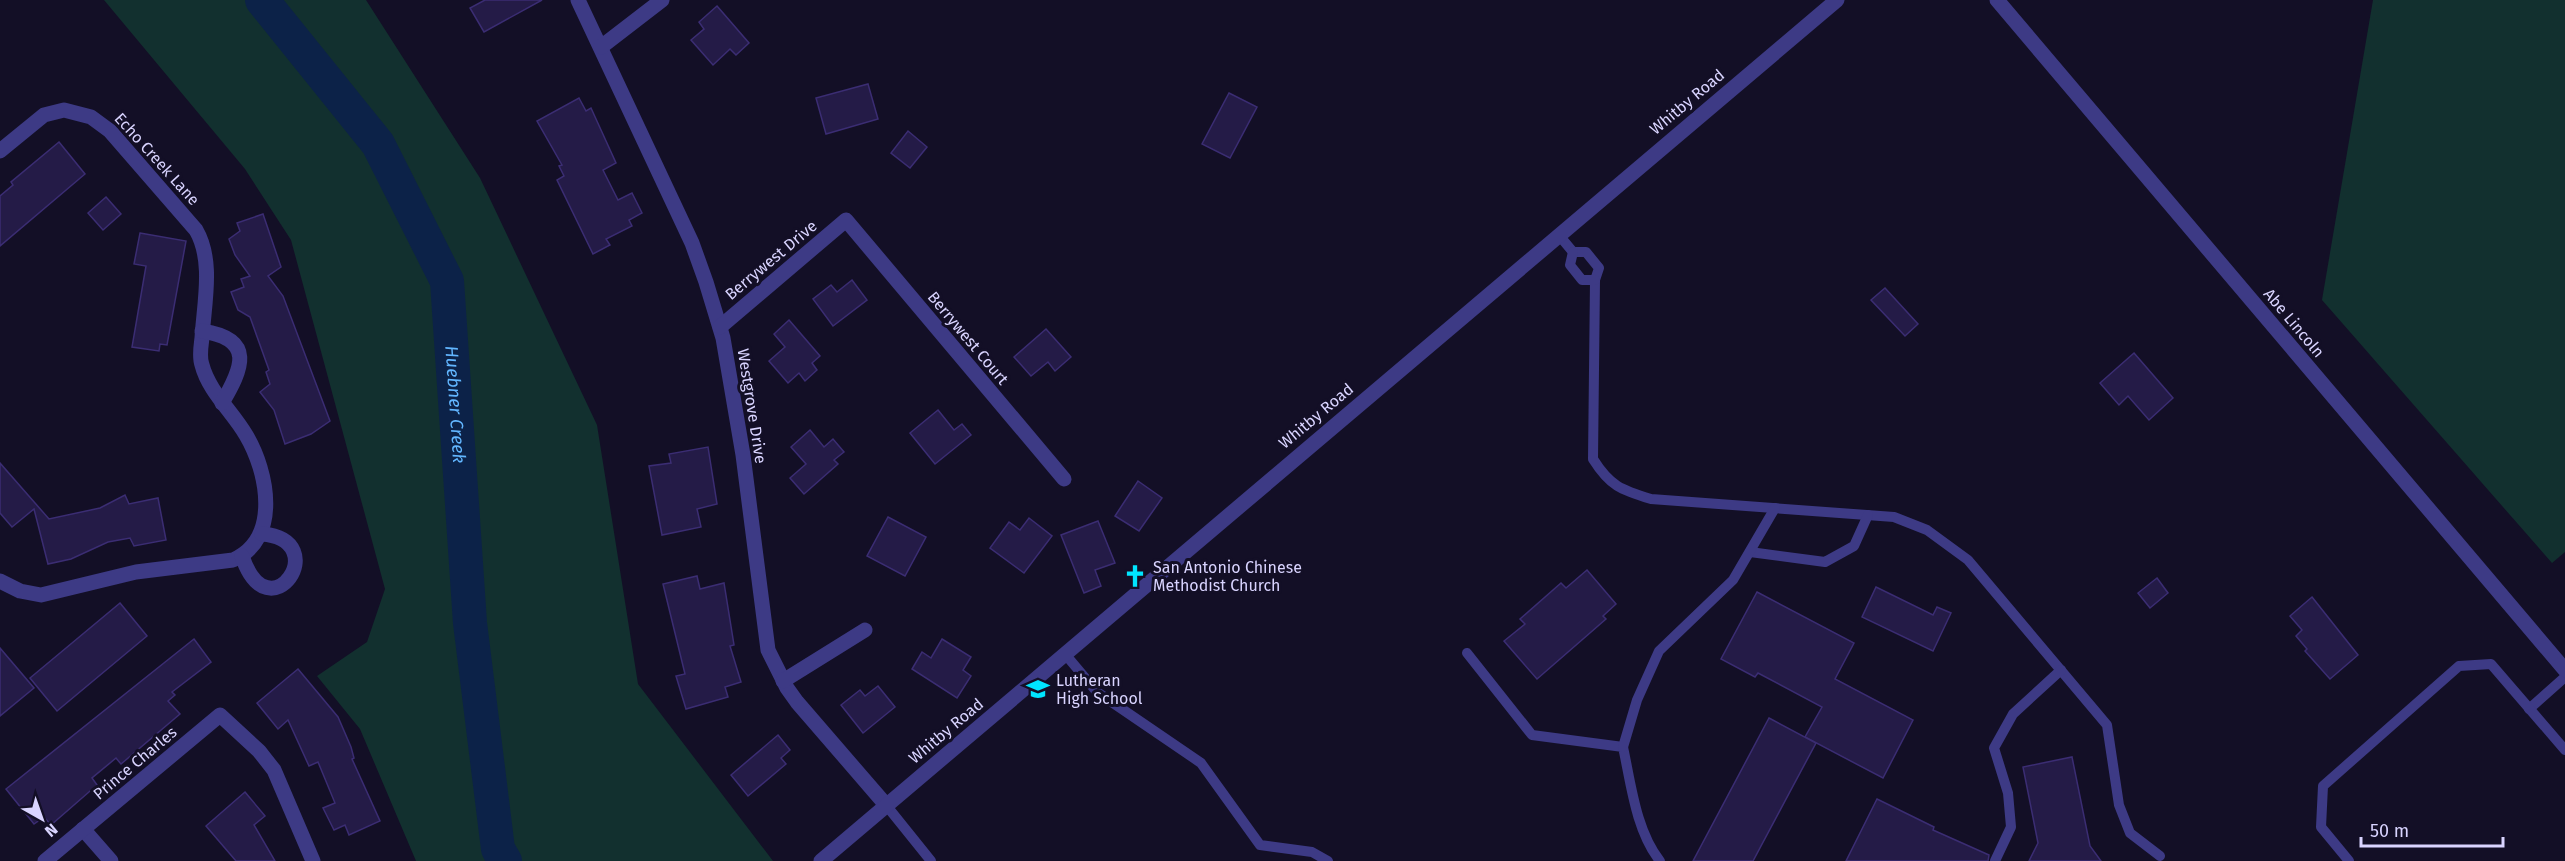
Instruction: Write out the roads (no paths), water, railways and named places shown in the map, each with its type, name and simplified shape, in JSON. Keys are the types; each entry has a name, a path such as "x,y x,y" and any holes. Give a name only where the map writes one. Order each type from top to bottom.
{"street":[{"name":"Westgrove Drive","path":"578,0 692,243 720,327 743,455 768,650 783,681 797,702 886,805"},
{"path":"601,47 662,0"},
{"name":"Whitby Road","path":"821,861 1558,234 1837,0"},
{"name":"Abe Lincoln","path":"1996,0 2565,669"},
{"name":"Echo Creek Lane","path":"0,151 44,115 56,111 85,115 110,130 196,230 205,244 206,270 201,364 222,403 246,434 261,470 266,516 262,534"},
{"name":"Berrywest Drive","path":"720,327 846,220"},
{"name":"Berrywest Court","path":"846,220 1064,479"},
{"path":"202,331 215,333 227,340 238,349 242,360 239,375 222,403"},
{"path":"0,580 20,591 41,595 114,576 233,560 242,556 262,534 280,538 289,546 296,559 296,571 280,587 267,588 256,583 247,572 242,556"},
{"path":"783,681 865,630"},
{"name":"Prince Charles","path":"45,861 220,715 260,751 274,770 313,861"},
{"path":"83,829 111,861"}],"lane":[{"path":"1558,234 1573,252"},
{"path":"1573,252 1570,265 1582,280 1595,280"},
{"path":"1573,252 1586,252 1599,268 1595,280 1593,459 1605,478 1622,491 1651,499 1894,517 1927,530 1968,560 2107,725 2119,806 2130,833 2160,856"},
{"path":"1660,861 1654,853 1634,803 1623,747 1637,700 1659,651 1732,580 1775,508"},
{"path":"1750,552 1825,561 1854,546 1868,515"},
{"path":"1467,653 1532,735 1623,747"},
{"path":"1065,654 1097,692 1200,763 1260,845 1328,861"},
{"path":"2349,861 2321,827 2323,786 2459,666 2491,664 2565,750"},
{"path":"1995,861 2011,827 2008,793 1994,748 2013,714 2061,670"},
{"path":"2529,709 2565,677"},
{"path":"886,805 931,861"}],"waterway":[{"name":"Huebner Creek","path":"262,0 378,144 447,281 470,623 498,849 505,861"}],"place":[{"name":"San Antonio Chinese Methodist Church","path":"1135,576"},
{"name":"Lutheran High School","path":"1038,689"}]}
